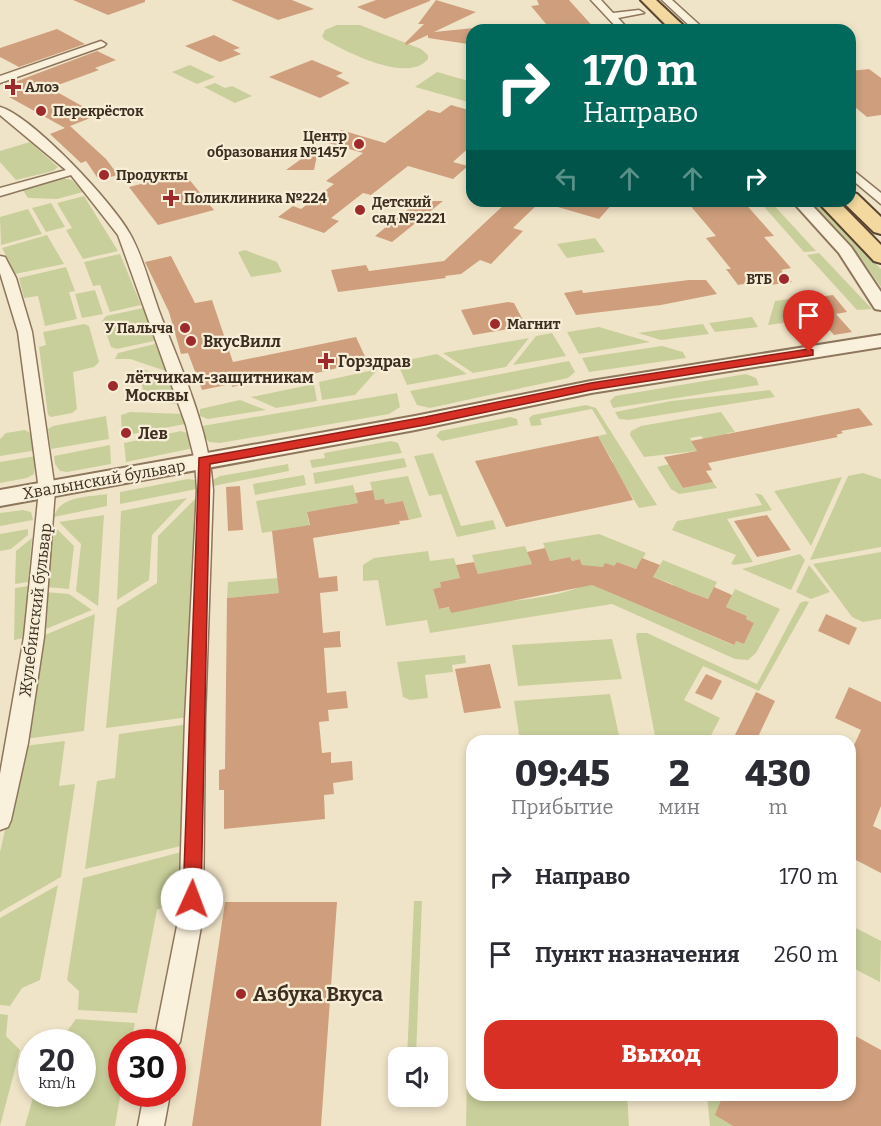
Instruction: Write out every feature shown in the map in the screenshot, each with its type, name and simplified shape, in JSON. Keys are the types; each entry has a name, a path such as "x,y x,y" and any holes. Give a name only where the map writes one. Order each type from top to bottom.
{"main road":[{"path":"625,0 643,18"},
{"path":"648,0 674,24"},
{"path":"856,204 881,228"},
{"path":"832,207 881,257"}],"street":[{"path":"596,0 619,24"},
{"path":"667,0 693,24"},
{"path":"612,16 643,18"},
{"path":"0,80 101,44"},
{"path":"0,110 37,138 74,171 124,234 186,401 203,461 205,490 195,719 191,916 169,1029"},
{"path":"0,192 74,171"},
{"path":"856,177 881,200"},
{"path":"806,207 845,250 881,305"},
{"name":"Жулебинский бульвар","path":"0,260 9,278 25,332 47,490 34,637 18,743 0,820"},
{"name":"Хвалынский бульвар","path":"0,498 425,421 591,387 881,341"},
{"path":"151,1126 155,1107"}],"green space":[{"path":"337,25 360,25 421,49 428,55 428,59 419,66 406,68 392,67 361,58 324,39 322,36 325,30"},
{"path":"190,65 215,77 197,84 172,72"},
{"path":"437,72 466,80 466,101 415,87"},
{"path":"215,83 225,88 232,86 252,96 235,103 204,87"},
{"path":"30,142 58,167 53,171 16,180 0,162 0,151"},
{"path":"61,178 72,180 83,192 57,199 28,198 22,189"},
{"path":"84,196 118,251 83,259 66,230 72,228 57,203"},
{"path":"51,203 65,227 46,232 32,208"},
{"path":"764,207 776,207 816,251 804,252"},
{"path":"816,207 822,207 881,269 881,287 851,244"},
{"path":"28,209 42,234 1,245 0,217"},
{"path":"47,235 64,264 15,274 2,248"},
{"path":"595,238 605,252 567,258 557,244"},
{"path":"245,250 277,262 282,272 251,277 238,252"},
{"path":"819,253 872,309 857,310 807,255"},
{"path":"120,254 141,305 110,312 100,285 93,286 84,262"},
{"path":"66,267 75,291 69,292 77,319 45,326 38,296 24,298 19,278"},
{"path":"95,290 103,314 82,318 75,294"},
{"path":"789,299 805,320 768,325 775,301"},
{"path":"143,308 154,341 117,349 111,347 102,321 106,316"},
{"path":"752,317 758,327 715,332 709,323"},
{"path":"84,324 89,326 99,362 94,367 73,372 77,409 72,413 51,417 48,415 39,347 46,345 43,332"},
{"path":"703,324 709,334 661,340 638,333"},
{"path":"599,327 650,342 579,354 567,332"},
{"path":"552,333 566,356 513,365 536,336"},
{"path":"529,338 506,367 473,373 443,353"},
{"path":"155,344 166,371 130,359 115,359 118,353"},
{"path":"662,346 683,352 686,358 589,372 582,358"},
{"path":"437,354 467,374 407,385 397,362"},
{"path":"569,361 575,372 568,378 430,408 417,405 410,391"},
{"path":"140,368 169,378 177,404 144,401"},
{"path":"378,369 355,395 322,400 319,382"},
{"path":"746,374 756,378 759,385 613,408 610,401 615,396"},
{"path":"314,384 317,401 276,408 251,397"},
{"path":"770,390 775,397 629,420 619,419 615,412 671,401"},
{"path":"397,393 400,407 389,414 220,443 209,442 204,437 202,426"},
{"path":"240,400 266,410 208,419 200,416 200,409"},
{"path":"586,405 596,408 657,505 639,508 617,473 606,464 613,462 598,436 607,434 592,409 540,419 542,425 531,426 529,418 533,415"},
{"path":"130,412 184,414 185,424 122,436 121,415"},
{"path":"721,412 735,432 727,433 728,436 705,441 701,436 690,438 697,451 644,457 630,435 631,431 641,426"},
{"path":"106,416 109,439 51,449 48,429 53,426"},
{"path":"510,417 517,419 518,425 442,441 436,436 440,431"},
{"path":"25,430 36,436 38,450 0,456 0,439 6,433"},
{"path":"181,431 193,435 192,448 126,462 124,443"},
{"path":"391,441 398,443 402,453 312,468 310,460 325,458 324,453"},
{"path":"110,445 111,464 67,472 60,471 55,464 54,456"},
{"path":"433,453 461,526 493,520 496,529 457,537 441,494 429,496 414,456"},
{"path":"36,456 34,474 27,478 0,483 0,462"},
{"path":"404,458 407,467 315,484 313,473"},
{"path":"288,464 289,471 213,486 213,480 220,476"},
{"path":"669,464 683,488 713,482 717,488 679,494 671,489 657,467"},
{"path":"863,473 881,479 881,547 810,560 848,476"},
{"path":"304,475 306,485 255,495 253,484"},
{"path":"408,476 422,517 409,520 403,501 385,504 384,499 375,500 370,482"},
{"path":"842,477 811,546 774,491"},
{"path":"188,479 195,480 197,489 120,504 120,492"},
{"path":"353,485 358,503 346,505 347,510 319,514 318,510 307,512 310,529 305,526 262,533 256,501"},
{"path":"755,493 762,495 772,510 727,519 753,562 731,564 736,555 672,530 677,521 762,505"},
{"path":"107,494 107,506 54,517 57,510 68,501"},
{"path":"187,498 152,535 149,580 117,600 121,511"},
{"path":"196,498 189,717 106,728 117,608 157,583 158,536"},
{"path":"23,510 31,512 33,520 0,526 0,513"},
{"path":"104,515 98,606 76,591 81,544 59,522"},
{"path":"53,525 74,546 69,589 46,587"},
{"path":"28,529 28,535 11,549 0,551 0,534"},
{"path":"599,534 646,553 636,569 617,562 614,566 602,569 583,567 580,559 572,561 570,557 550,561 543,543"},
{"path":"32,538 28,582 15,584 16,551"},
{"path":"525,546 532,564 478,574 472,555"},
{"path":"428,551 430,561 454,558 460,578 440,582 441,587 433,589 439,609 540,597 579,588 595,580 602,589 733,645 736,641 744,644 754,623 746,619 747,616 726,607 735,589 780,609 756,653 748,660 735,659 612,604 430,633 427,620 386,626 378,580 363,581 363,565 374,558"},
{"path":"881,552 881,619 863,622 852,617 813,564"},
{"path":"800,554 805,560 791,590 742,569"},
{"path":"663,560 717,582 708,599 688,591 685,596 672,584 653,577"},
{"path":"809,565 830,592 811,599 796,592"},
{"path":"278,578 279,593 227,598 228,582"},
{"path":"28,586 24,638 14,640 15,588"},
{"path":"45,592 69,594 92,610 41,631"},
{"path":"809,602 759,691 703,666 684,700 720,718 711,735 655,735 637,633 647,633 757,684 800,603"},
{"path":"95,614 84,731 25,739 40,637"},
{"path":"612,639 622,679 518,686 512,645"},
{"path":"465,655 466,663 452,665 453,672 425,675 428,698 410,700 403,697 397,662"},
{"path":"610,694 619,735 519,735 514,701"},
{"path":"189,724 185,845 85,869 97,781 115,778 119,734"},
{"path":"65,741 59,786 75,784 61,877 0,912 0,852 24,746"},
{"path":"185,851 183,898 157,910 137,1013 78,1010 79,991 67,980 83,878"},
{"path":"58,885 40,980 22,988 10,1006 0,1005 0,918"},
{"path":"414,901 422,901 416,1047 407,1047"},
{"path":"856,928 881,941 880,982 856,970"},
{"path":"0,1014 8,1015 6,1036 18,1048 18,1058 0,1126"},
{"path":"76,1019 135,1023 134,1029 108,1029 108,1107 118,1107 115,1126 25,1126 30,1107 96,1107 96,1029 69,1029"},
{"path":"467,1101 627,1101 629,1126 466,1126"},
{"path":"708,1101 721,1101 716,1115 733,1126 710,1126"}],"building":[{"path":"73,0 145,0 145,2 108,15"},
{"path":"231,0 292,0 314,9 278,20"},
{"path":"376,0 430,1 385,19 357,7"},
{"path":"436,0 476,12 434,32 466,29 466,44 428,38 428,35 406,45 405,43 424,24 418,24"},
{"path":"537,0 569,0 591,24 546,24 531,6 539,5"},
{"path":"57,29 85,44 19,67 0,57 0,48"},
{"path":"214,35 240,48 233,50 241,54 220,62 185,46"},
{"path":"97,51 116,60 95,68 99,70 50,88 98,115 70,126 106,159 118,175 99,180 86,161 81,163 50,134 65,128 9,97 15,93 4,86"},
{"path":"312,60 343,73 336,76 350,83 320,98 269,77"},
{"path":"869,69 881,78 881,115 867,117 856,108 856,70"},
{"path":"451,105 466,109 466,150 453,162 466,165 466,168 453,179 408,166 371,195 363,193 331,218 339,221 324,233 278,217 293,206 301,209 334,184 326,181 363,153 325,142 341,130 385,143 428,110 440,113"},
{"path":"319,146 314,170 286,170"},
{"name":"Поликлиника №224","path":"184,173 214,210 158,225 129,187"},
{"path":"418,201 443,201 392,242 375,236"},
{"path":"502,207 535,207 513,228 523,231 491,264 480,260 461,274 338,292 331,270 366,265 369,271 444,261"},
{"path":"558,207 610,207 599,219"},
{"path":"691,207 748,207 774,236 764,237 791,268 781,270 792,282 770,285 766,280 738,285 726,269 731,269 706,238 716,236"},
{"path":"171,256 195,303 212,300 233,362 356,337 367,361 287,380 285,376 232,387 231,384 202,390 188,353 181,354 169,312 145,262"},
{"path":"706,280 717,294 661,305 576,315 564,293 582,290 583,293"},
{"path":"833,295 847,312 836,314 852,332 834,335 804,299"},
{"path":"514,303 526,326 473,335 461,310"},
{"path":"859,408 873,425 841,431 843,433 836,435 838,437 708,463 712,470 706,471 713,482 683,488 664,457 697,451 691,441"},
{"path":"598,436 633,500 506,527 475,461"},
{"path":"240,486 243,530 228,531 226,487"},
{"path":"373,490 375,500 384,499 385,504 403,501 409,520 399,521 400,524 313,538 319,578 337,576 338,591 320,593 323,633 340,631 341,647 324,648 327,693 346,691 348,708 328,710 329,721 319,722 322,753 331,752 331,763 352,761 353,780 333,783 334,794 324,795 325,819 224,829 224,790 219,790 219,770 225,769 227,598 279,593 272,531 310,525 307,512 358,503 355,493"},
{"path":"767,515 791,550 757,557 734,521"},
{"path":"545,548 550,561 570,557 572,561 580,559 582,565 603,567 605,563 614,566 617,562 636,569 642,558 660,565 653,577 687,591 708,599 714,587 732,595 726,607 747,616 746,619 754,623 744,644 736,641 734,645 592,585 451,613 449,607 439,609 433,589 441,587 440,582 460,578 456,565 474,562 478,574 532,564 527,552"},
{"path":"826,614 857,628 849,645 818,631"},
{"path":"490,664 501,708 464,713 455,669"},
{"path":"706,674 722,681 712,700 695,693"},
{"path":"849,687 881,702 881,806 873,826 881,830 881,873 856,860 856,741 861,730 835,718"},
{"path":"756,692 775,701 759,735 735,735"},
{"path":"225,902 337,902 321,1126 192,1126"},
{"path":"856,1036 881,1050 881,1126 733,1126 715,1115 721,1101 856,1101"}],"place":[{"name":"Алоэ","path":"13,87"},
{"name":"Перекрёсток","path":"41,111"},
{"name":"Центр образования №1457","path":"359,144"},
{"name":"Продукты","path":"104,175"},
{"name":"Поликлиника №224","path":"171,198"},
{"name":"Детский сад №2221","path":"360,210"},
{"name":"ВТБ","path":"784,279"},
{"name":"Магнит","path":"495,324"},
{"name":"У Палыча","path":"185,328"},
{"name":"ВкусВилл","path":"191,341"},
{"name":"Горздрав","path":"326,361"},
{"name":"лётчикам-защитникам Москвы","path":"113,386"},
{"name":"Лев","path":"126,433"},
{"name":"Азбука Вкуса","path":"241,994"}],"route":[{"path":"192,899 195,719 205,490 203,461 425,421 591,387 809,352"}]}
